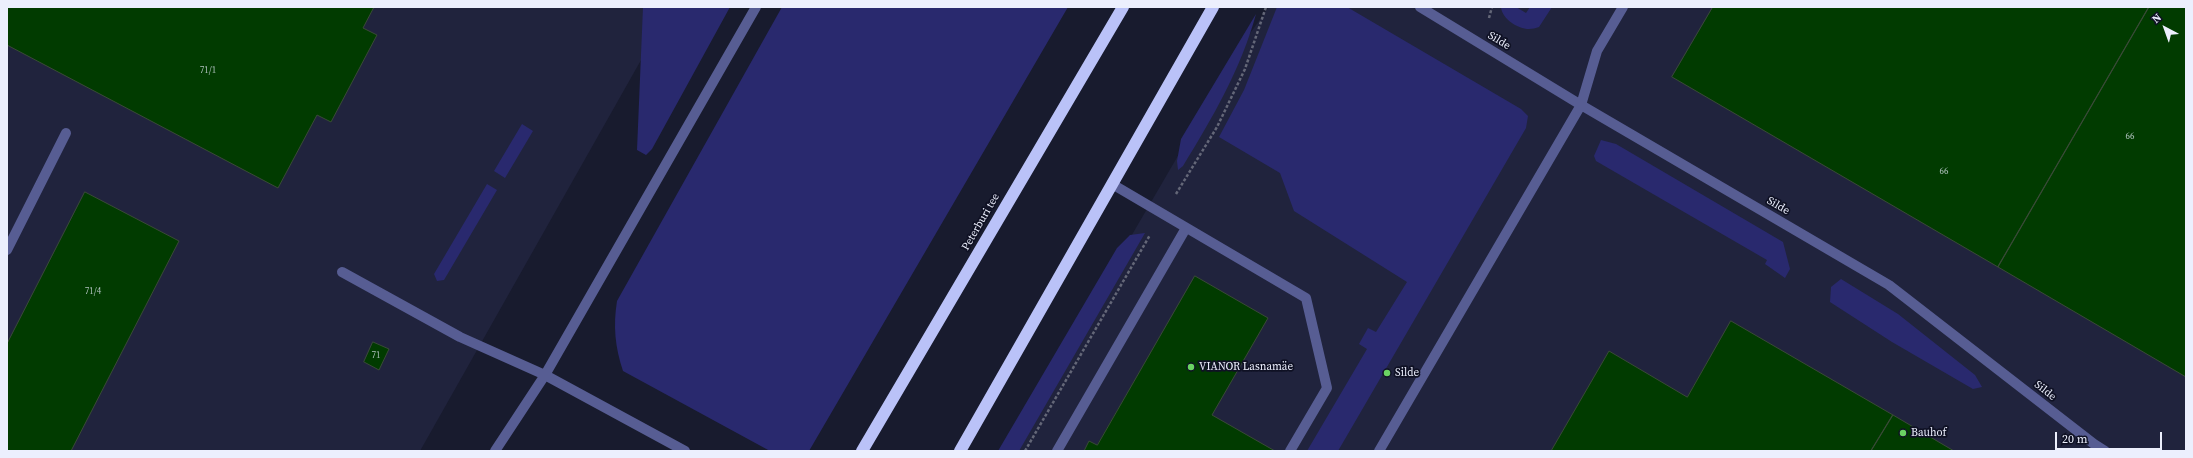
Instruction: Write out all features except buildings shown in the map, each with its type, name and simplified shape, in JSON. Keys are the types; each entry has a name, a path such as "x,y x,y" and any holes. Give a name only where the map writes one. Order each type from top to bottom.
{"highway":[{"name":"Peterburi tee","path":"862,451 1123,7"},
{"path":"960,451 1214,7"}],"street":[{"path":"496,451 545,375 756,7"},
{"name":"Silde","path":"1420,7 1581,105 1889,285 2105,451"},
{"path":"1379,451 1581,105 1597,51 1623,7"},
{"path":"7,250 66,133"},
{"path":"1112,184 1306,298 1327,388 1290,451"},
{"path":"1057,451 1186,228"},
{"path":"342,272 460,337 545,375 684,451"}],"path":[{"path":"1489,18 1492,7"}],"shaded area":[{"path":"7,7 671,7 420,451 7,451"},
{"path":"643,7 730,7 652,149 646,155 637,150"},
{"path":"782,7 1068,7 809,451 770,451 623,371 618,353 616,336 615,319 617,301"},
{"path":"1269,7 2186,7 2186,451 1006,451 1246,39"},
{"path":"1277,7 1347,7 1521,109 1528,116 1526,128 1338,451 1307,451 1367,349 1359,344 1368,328 1376,332 1407,282 1294,211 1280,173 1219,137 1244,90"},
{"path":"1501,7 1516,7 1526,13 1530,7 1552,7 1539,27 1525,29 1507,19 1504,16"},
{"path":"1256,14 1250,34 1225,92 1194,148 1183,166 1178,170 1177,161 1181,139"},
{"path":"522,124 533,131 505,178 494,171"},
{"path":"1601,140 1616,144 1783,242 1790,269 1785,278 1765,264 1767,260 1596,161 1594,156"},
{"path":"487,184 497,190 444,280 437,281 434,274"},
{"path":"1145,233 1019,451 998,451 1117,248 1130,235"},
{"path":"1841,279 1898,314 1975,375 1982,387 1973,389 1892,342 1830,302 1831,287"}],"place":[{"name":"VIANOR Lasnamäe","path":"1191,367"},
{"name":"Silde","path":"1387,373"},
{"name":"Bauhof","path":"1903,433"}]}
